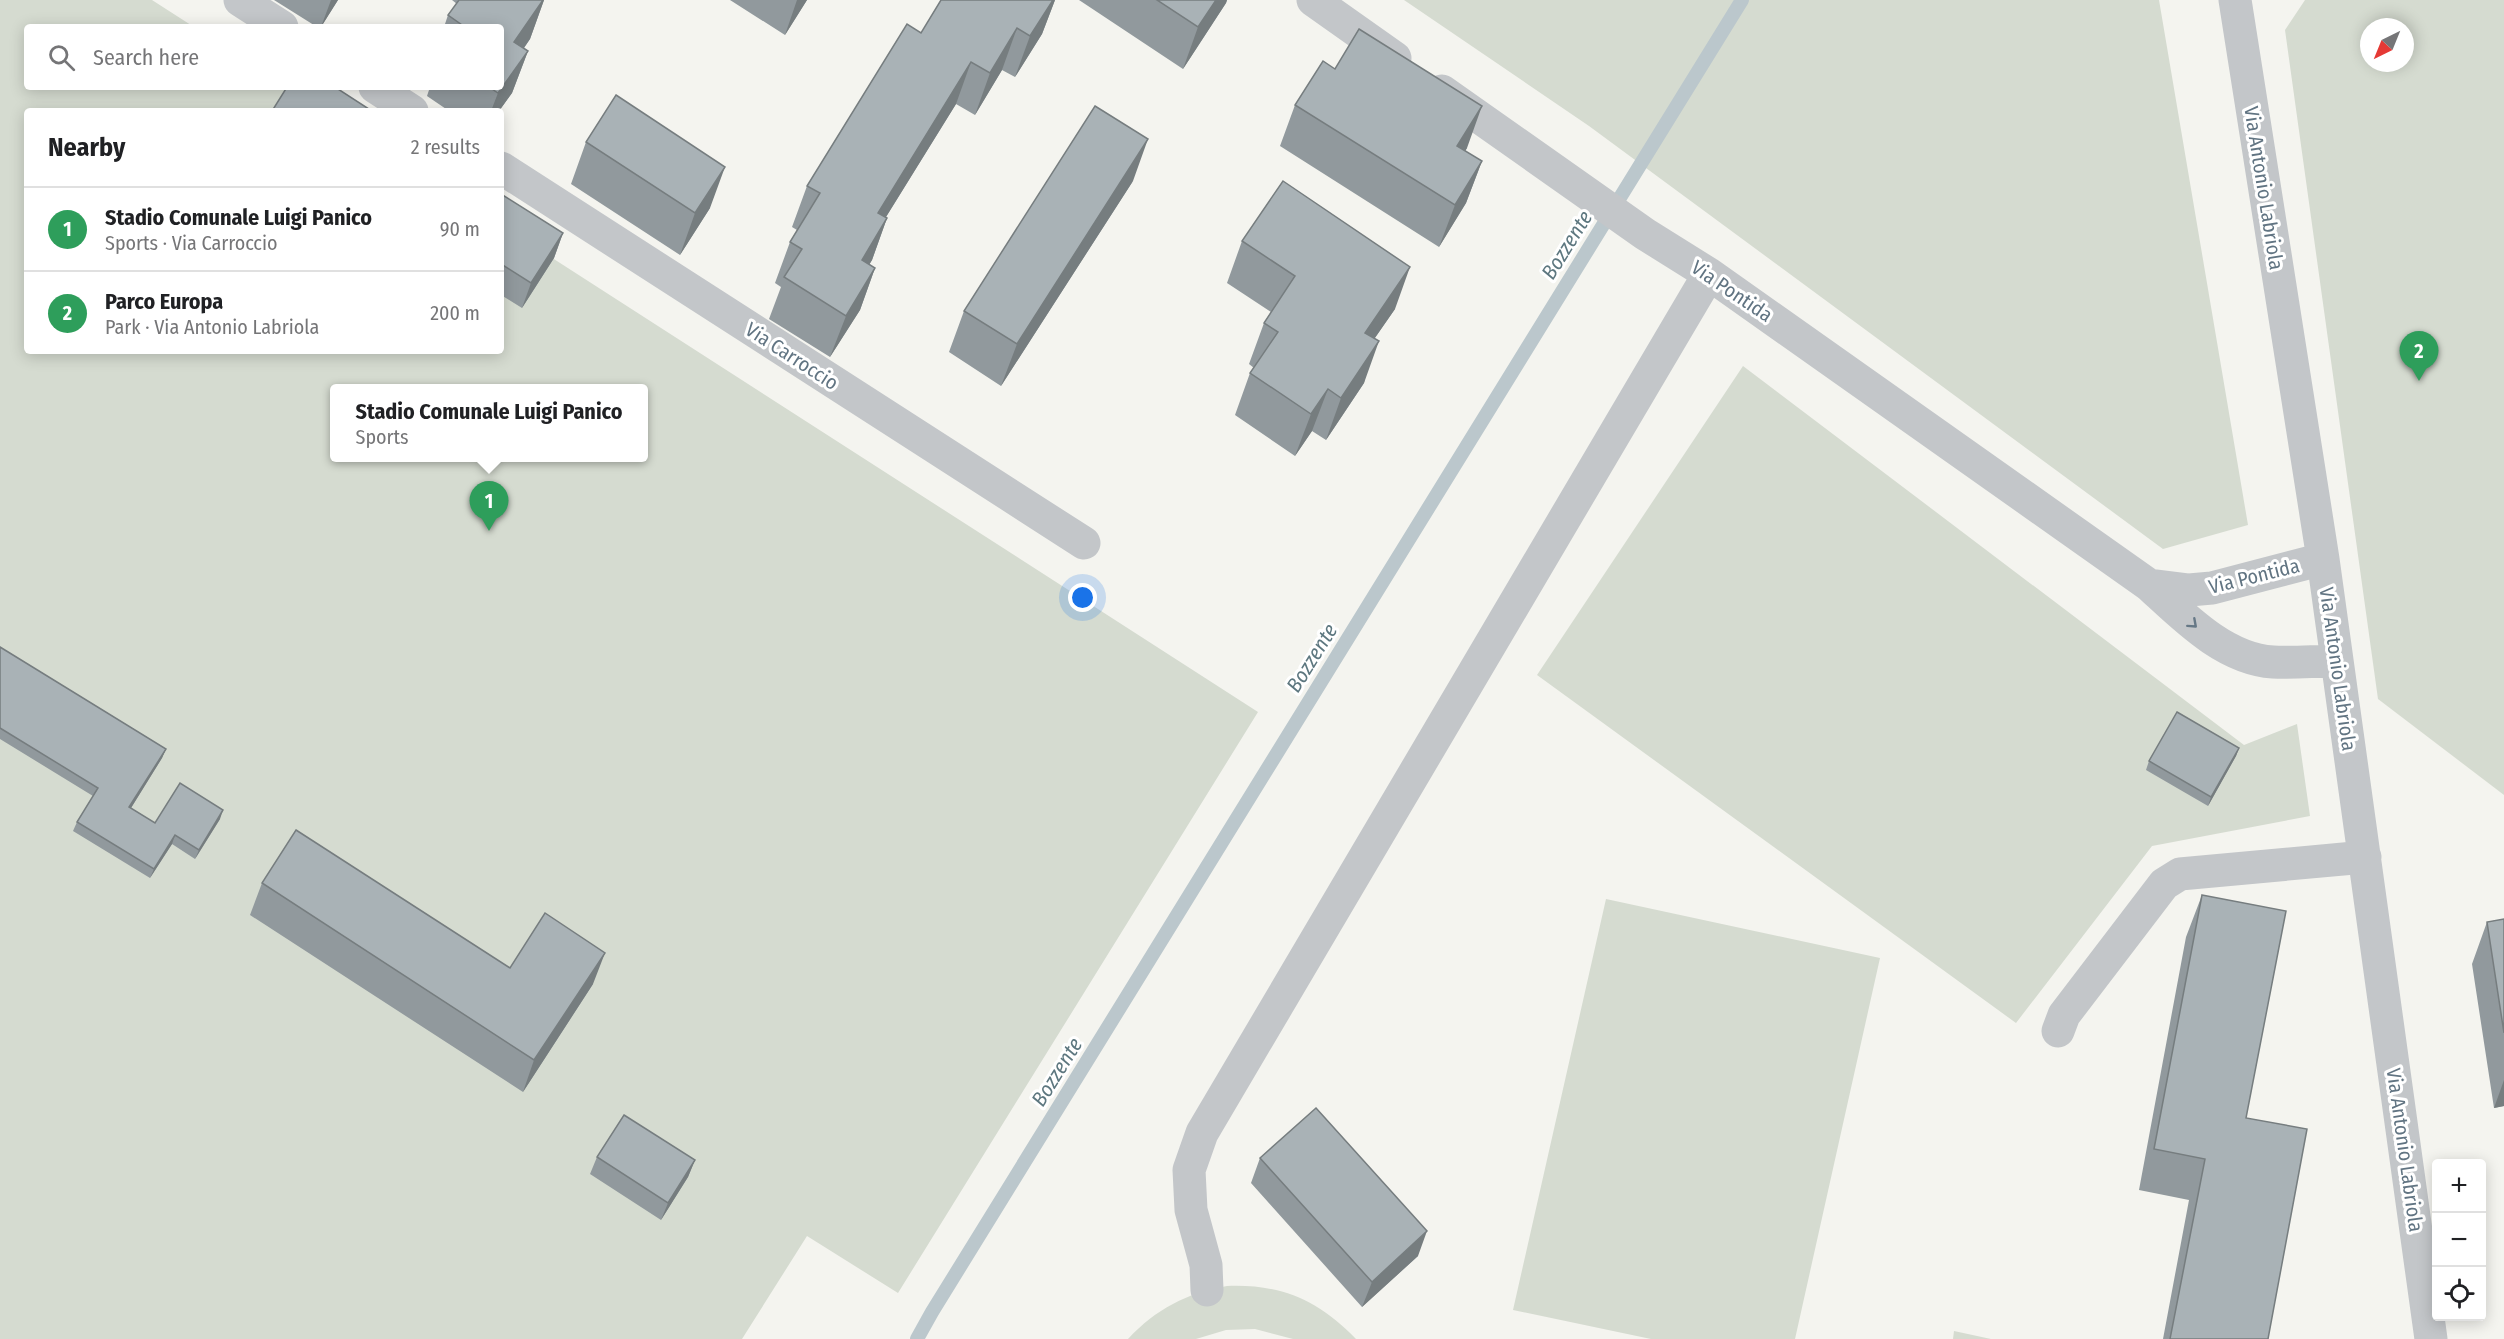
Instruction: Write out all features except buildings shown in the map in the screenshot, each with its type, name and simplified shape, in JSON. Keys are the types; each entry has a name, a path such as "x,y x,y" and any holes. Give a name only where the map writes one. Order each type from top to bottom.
{"street":[{"path":"240,0 277,24"},
{"name":"Via Pontida","path":"1313,0 1644,234 1709,274 2150,585 2201,632 2235,651 2271,662 2337,661"},
{"name":"Via Antonio Labriola","path":"2235,0 2323,559 2431,1339"},
{"path":"380,90 407,108"},
{"name":"Via Carroccio","path":"504,170 1084,543"},
{"path":"1207,1290 1206,1265 1191,1210 1189,1170 1202,1133 1709,274"},
{"name":"Via Pontida","path":"2150,585 2189,590 2212,588 2323,559"},
{"path":"2058,1032 2064,1015 2164,884 2180,874 2365,858"}],"shaded area":[{"path":"0,0 152,0 189,24 24,24 24,90 292,90 319,108 24,108 24,354 504,354 504,227 1258,712 898,1293 807,1236 742,1339 0,1339"},
{"path":"1404,0 2159,0 2248,525 2163,549 1589,126"},
{"path":"2305,0 2504,0 2504,795 2378,699 2285,30"},
{"path":"1743,366 2244,745 2297,724 2310,816 2152,846 2016,1023 1537,675"},
{"path":"1606,899 1880,958 1795,1339 1651,1339 1513,1310"},
{"path":"1227,1286 1265,1288 1298,1297 1328,1314 1356,1339 1293,1339 1255,1329 1226,1330 1196,1339 1128,1339 1150,1319 1173,1304 1199,1293"},
{"path":"1954,1331 1991,1339 1953,1339"}],"waterway":[{"name":"Bozzente","path":"917,1339 1742,0"}],"place":[{"name":"Parco Europa","path":"2419,381"},
{"name":"Stadio Comunale Luigi Panico","path":"489,531"}]}
